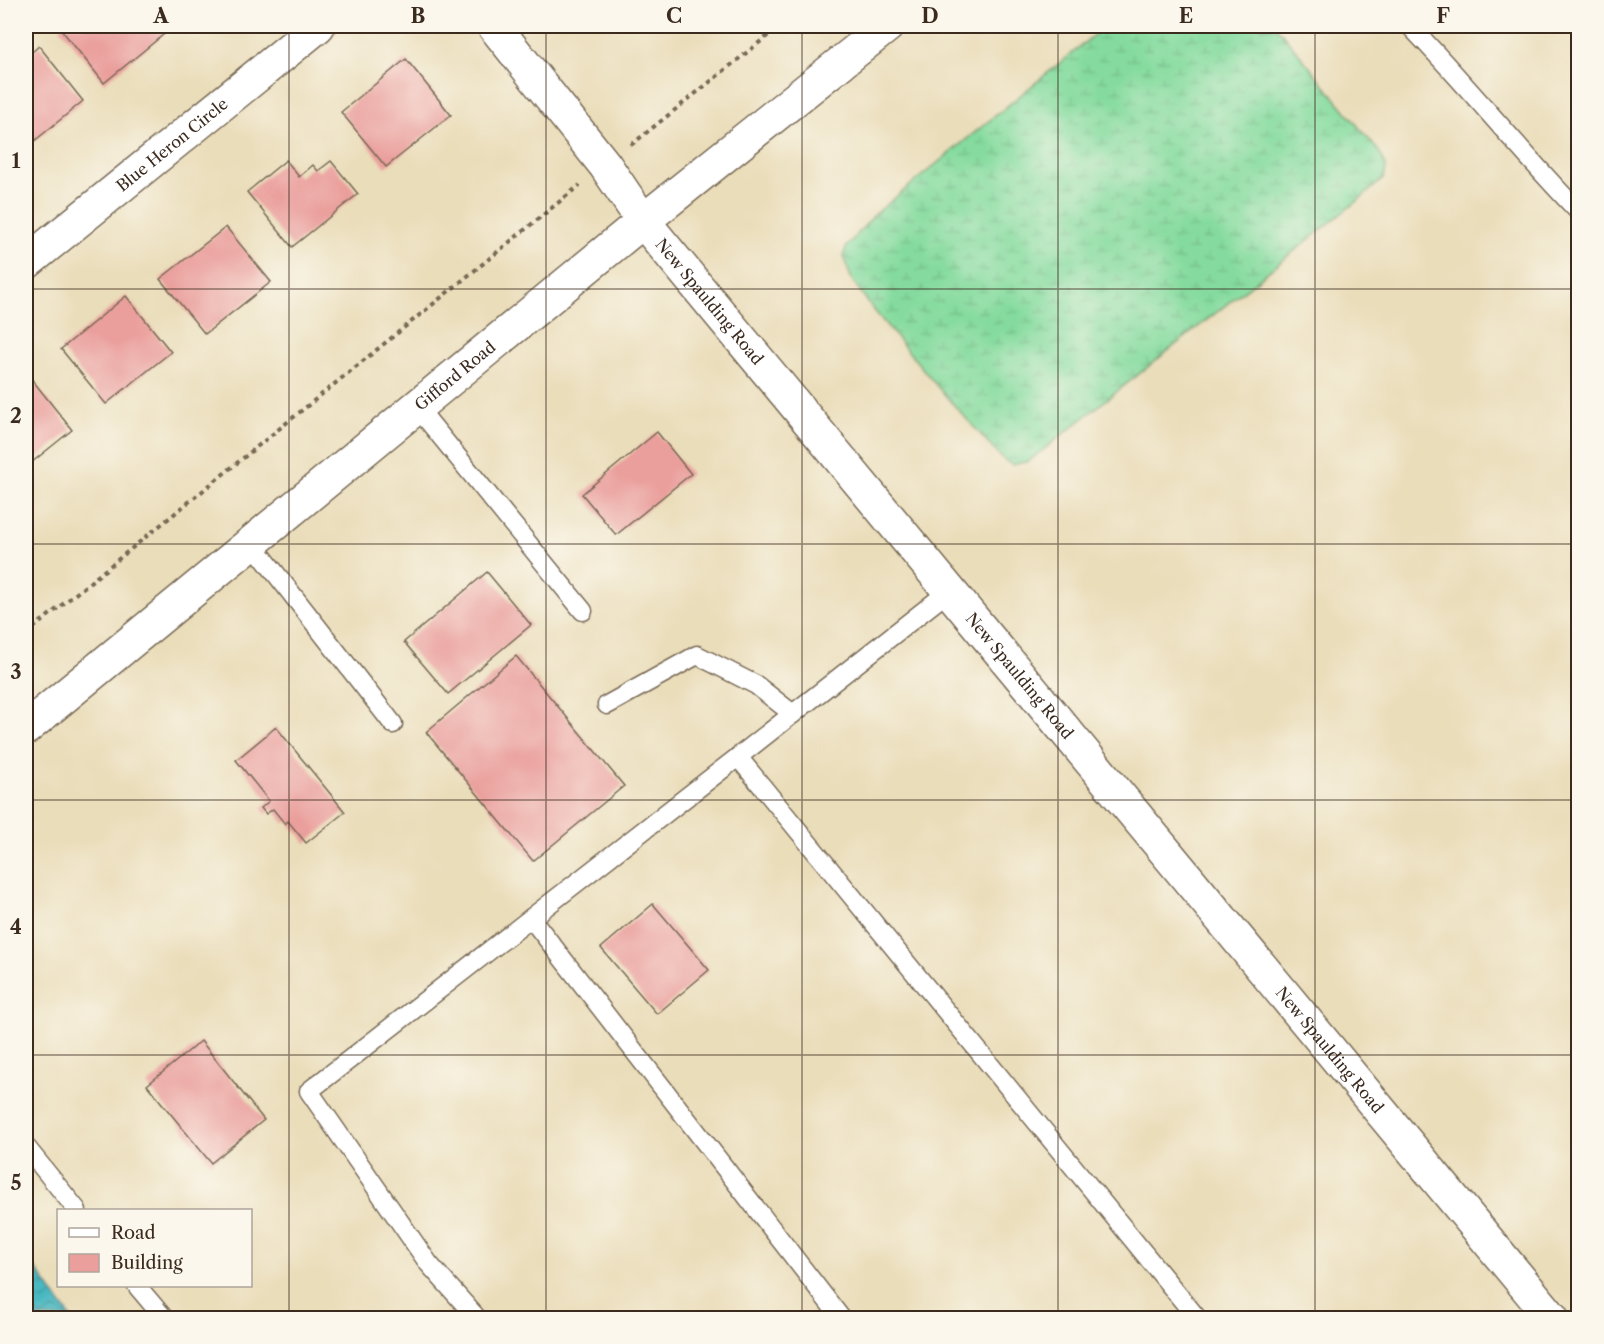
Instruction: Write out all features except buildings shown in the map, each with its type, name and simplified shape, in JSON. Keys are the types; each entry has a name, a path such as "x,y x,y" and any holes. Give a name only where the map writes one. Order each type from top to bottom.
{"street":[{"name":"Blue Heron Circle","path":"26,263 318,26"},
{"name":"New Spaulding Road","path":"494,26 605,165 643,221 1552,1318"},
{"name":"Gifford Road","path":"26,728 643,221 887,26"}],"lane":[{"path":"1410,26 1453,70 1578,211"},
{"path":"417,407 583,611"},
{"path":"252,543 393,724"},
{"path":"477,1318 429,1264 309,1091 949,591"},
{"path":"607,705 697,655 756,685 793,714"},
{"path":"738,757 1197,1318"},
{"path":"531,918 841,1318"},
{"path":"26,1147 76,1209"},
{"path":"138,1287 164,1318"}],"path":[{"path":"26,633 780,26"}],"green space":[{"path":"1105,26 1276,26 1380,153 1386,167 1384,178 1029,461 1012,465 1003,459 942,392 873,309 852,280 843,256 847,246 874,215"}],"water":[{"path":"26,1255 71,1318 26,1318"}]}
